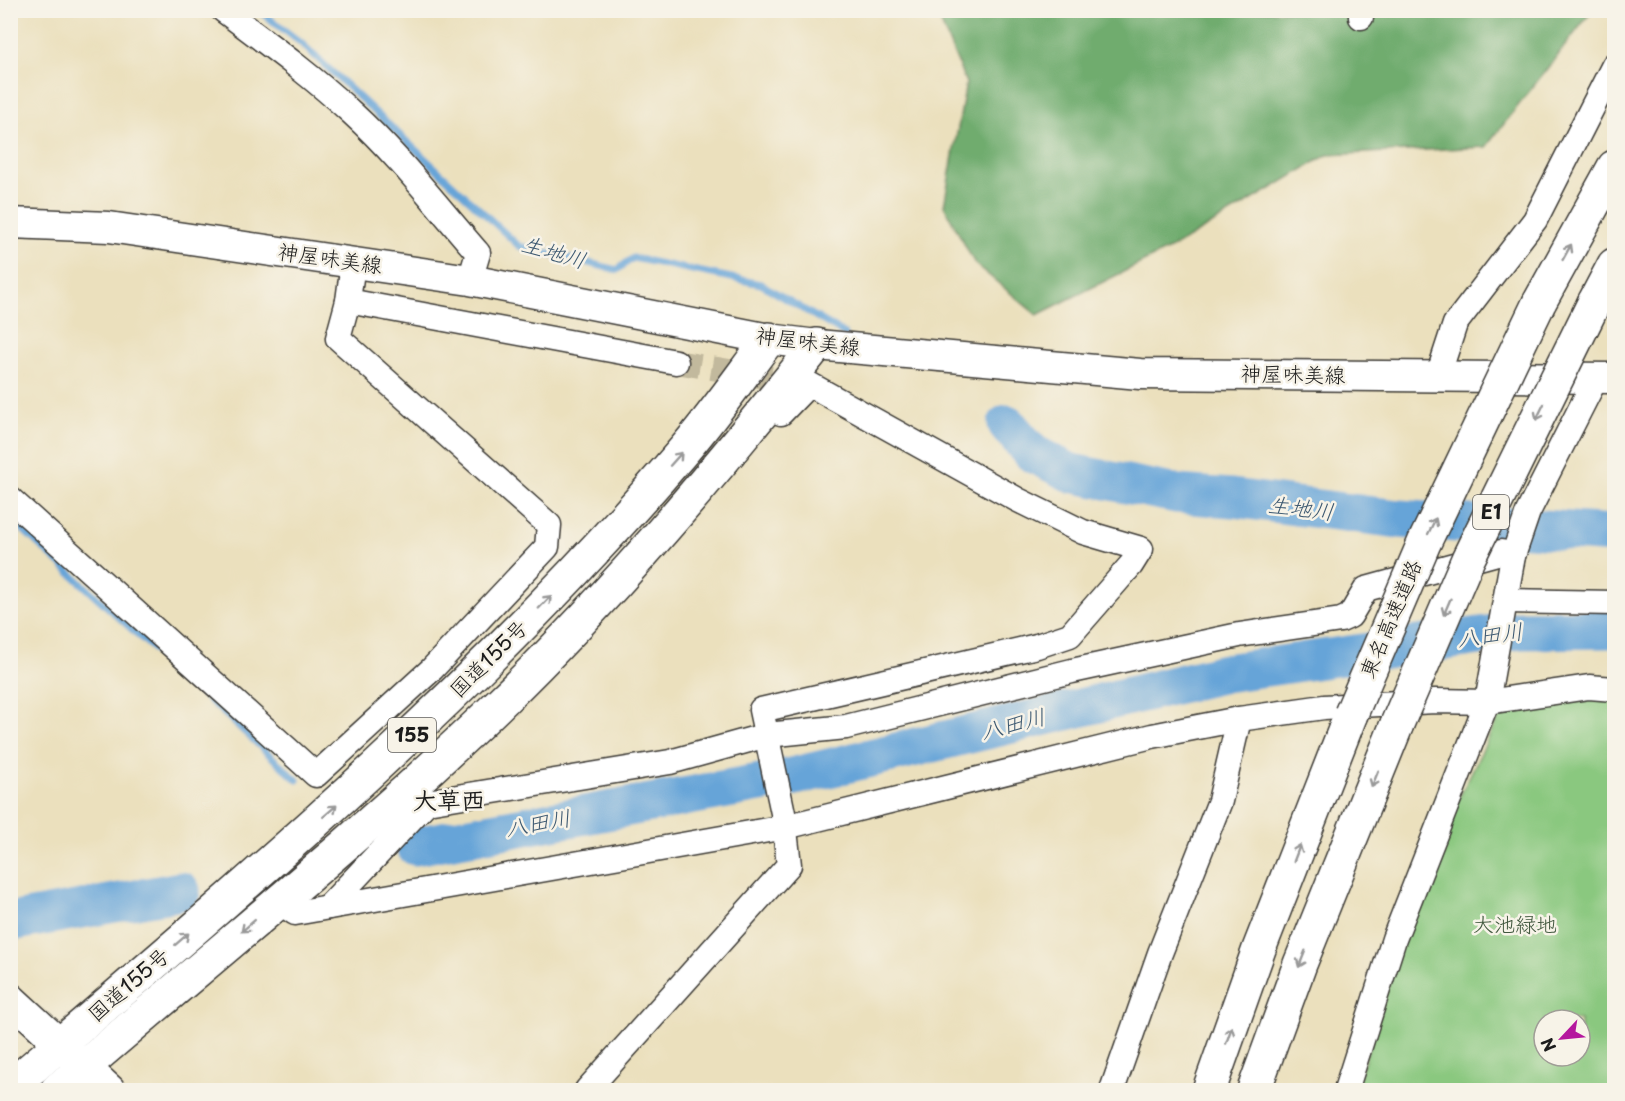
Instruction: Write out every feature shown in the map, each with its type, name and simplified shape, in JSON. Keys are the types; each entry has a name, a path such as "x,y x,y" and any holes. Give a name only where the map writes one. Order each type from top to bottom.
{"highway":[{"name":"東名高速道路","path":"1209,1090 1259,949 1351,714 1424,543 1539,303 1614,166"},
{"name":"E1","path":"1254,1090 1300,964 1397,724 1468,559 1614,265"},
{"name":"国道155号","path":"10,1087 341,802 473,677 599,546 686,448 769,339"},
{"name":"国道155号","path":"57,1090 278,901 412,802 498,705 625,576 717,470 816,345"}],"main road":[{"name":"神屋味美線","path":"10,223 109,227 470,280 769,339 816,345 1140,374 1605,378"},
{"path":"10,998 110,1090"}],"street":[{"path":"223,10 280,53 353,114 390,154 478,253 470,280"},
{"path":"1438,376 1455,324 1535,220 1614,65"},
{"path":"10,499 316,775 432,669 539,556 547,547 549,525 338,338 348,301 353,263"},
{"path":"348,301 676,362"},
{"path":"1346,1090 1394,939 1487,702 1513,556 1528,512 1605,378"},
{"path":"328,907 412,802 513,713 683,532 794,397 808,384 1018,500 1083,532 1141,549 1131,565 1070,635 1037,646 760,710 784,820 789,865 587,1090"},
{"path":"412,802 670,762 768,740 846,727 1072,671 1239,635 1341,620 1350,616 1366,589 1501,552 1513,556"},
{"path":"1506,601 1614,603"},
{"path":"278,901 295,913 328,907 784,820 1152,736 1239,719 1324,707 1436,701 1487,702 1588,687 1614,689"},
{"path":"1112,1090 1160,953 1220,801 1239,719"}],"green space":[{"path":"936,11 1592,11 1486,147 1327,155 1177,245 1037,315 975,264 944,206 966,83"},
{"name":"大池緑地","path":"1614,696 1614,1090 1355,1090 1402,943 1454,808 1506,702"}],"waterway":[{"name":"生地川","path":"258,10 300,42 519,246 617,270 633,258 761,284 845,334"},
{"name":"生地川","path":"1007,424 1032,453 1071,473 1177,494 1232,498 1399,519 1614,534"},
{"path":"10,518 297,780"},
{"name":"八田川","path":"415,846 787,778 1225,673 1521,630 1614,629"},
{"name":"八田川","path":"10,922 181,891"}],"tunnel":[{"path":"676,362 800,383"}],"district":[{"name":"大草西","path":"449,801"}]}
